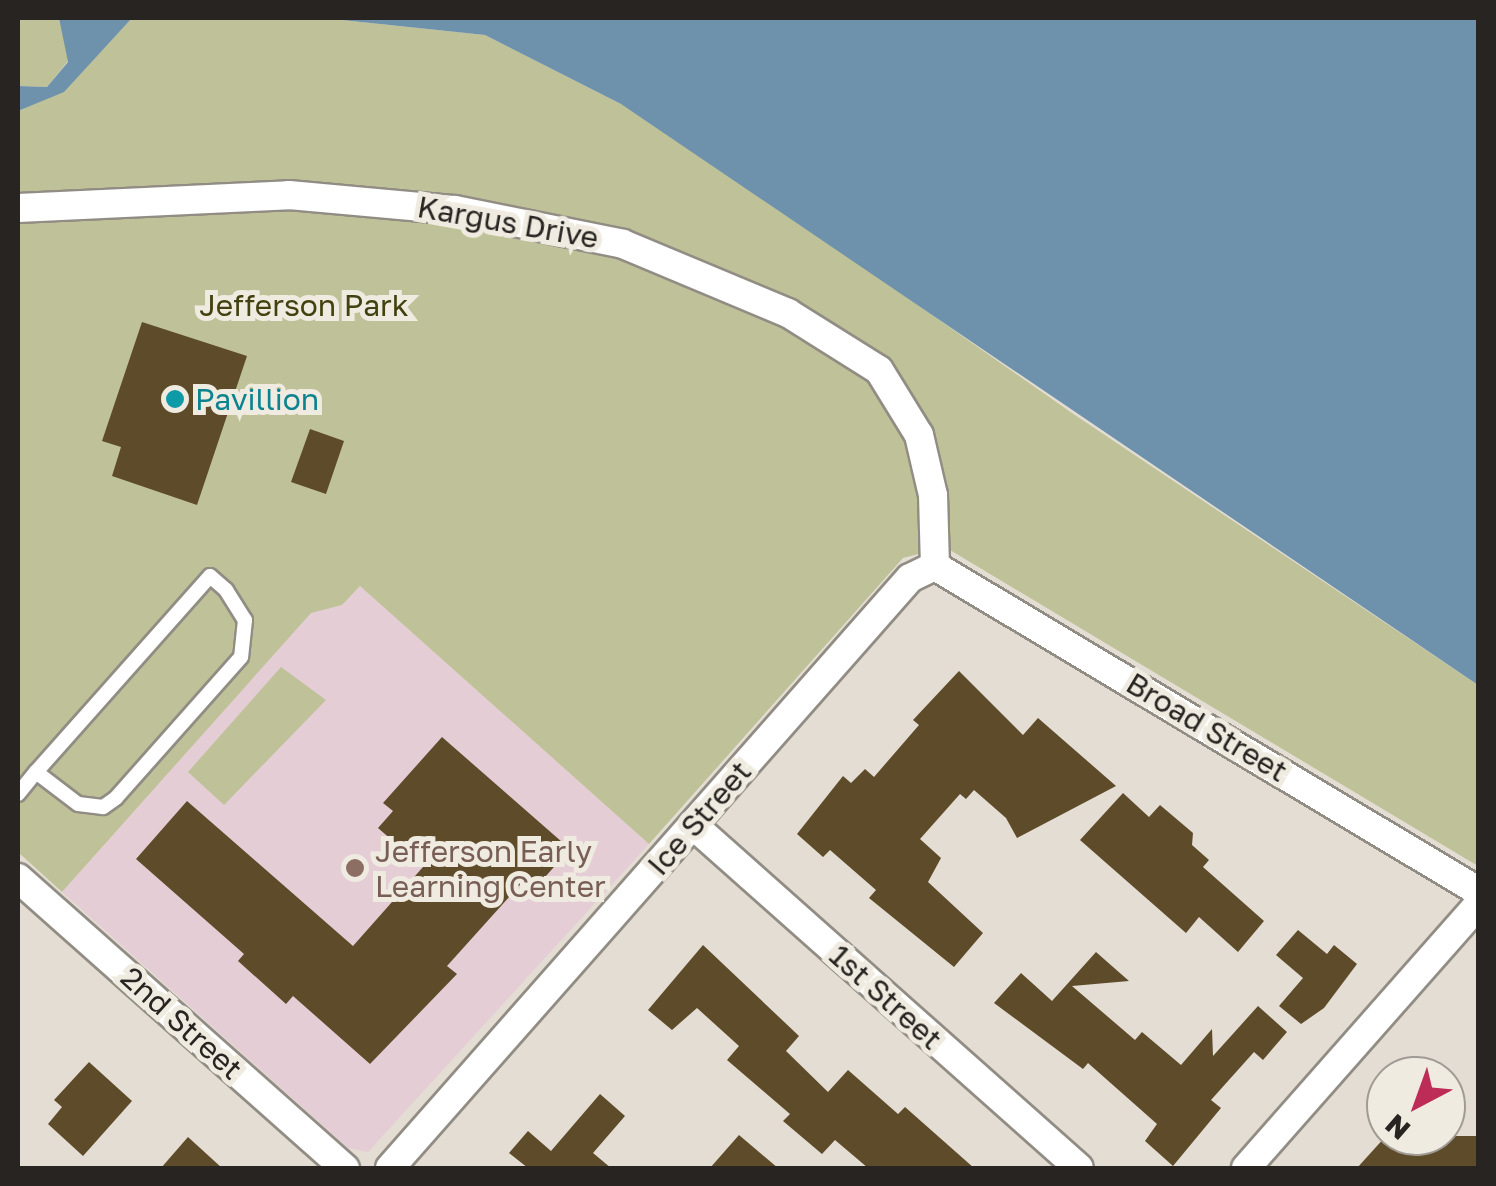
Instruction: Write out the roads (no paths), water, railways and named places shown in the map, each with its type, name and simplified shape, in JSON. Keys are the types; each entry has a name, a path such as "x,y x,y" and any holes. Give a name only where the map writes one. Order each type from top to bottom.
{"street":[{"name":"Kargus Drive","path":"18,208 289,196 470,212 624,244 788,313 879,370 920,435 934,495 935,566"},
{"name":"Ice Street","path":"390,1168 910,578 935,566"},
{"name":"Broad Street","path":"935,566 1478,891"},
{"name":"1st Street","path":"693,825 1079,1168"},
{"name":"2nd Street","path":"18,878 345,1168"},
{"path":"1246,1168 1478,905"}],"lane":[{"path":"18,794 36,772 210,576 226,590 245,620 241,656 116,798 103,807 78,804 36,772"}],"water":[{"path":"59,18 132,18 64,92 18,111 18,86 47,87 68,62"},
{"path":"323,18 1478,18 1478,685 621,104 485,35"}],"place":[{"name":"Pavillion","path":"175,399"},
{"name":"Jefferson Early Learning Center","path":"355,868"}],"park label":[{"name":"Jefferson Park","path":"304,305"}]}
